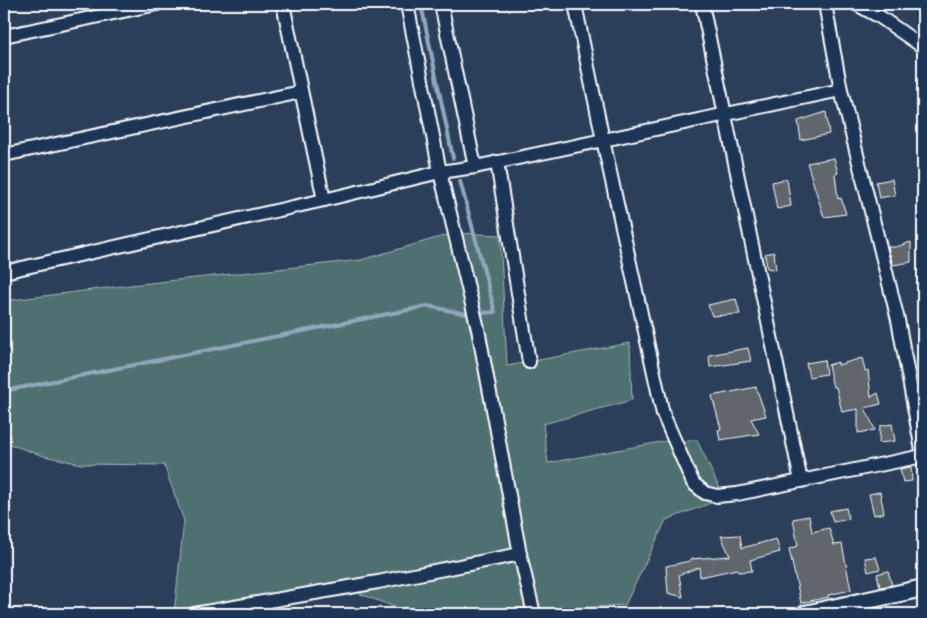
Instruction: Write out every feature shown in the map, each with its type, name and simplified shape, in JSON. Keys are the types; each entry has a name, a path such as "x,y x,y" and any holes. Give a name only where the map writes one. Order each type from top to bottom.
{"street":[{"path":"4,36 157,4"},
{"path":"283,4 324,200"},
{"path":"407,4 440,172 478,329 520,554 534,614"},
{"path":"442,4 475,167"},
{"path":"576,4 603,140 663,414 693,483 706,493 717,496 737,494 923,456 898,320 841,90 825,4"},
{"path":"702,4 801,481"},
{"path":"856,4 880,17 923,47"},
{"path":"4,272 440,172 475,167 841,90"},
{"path":"4,155 301,92"},
{"path":"497,162 529,362"},
{"path":"194,614 378,582 520,554"},
{"path":"805,614 923,588"}],"green space":[{"path":"454,233 500,235 507,366 630,343 632,400 543,424 548,463 666,441 697,440 724,498 666,520 625,605 479,614 413,614 334,584 188,614 174,614 184,521 164,465 81,464 44,456 6,443 4,434 4,301 361,260"}],"building":[{"path":"826,112 829,134 801,140 798,121"},
{"path":"834,158 838,173 835,174 838,199 841,198 846,214 824,217 807,163"},
{"path":"787,179 791,206 777,209 772,182"},
{"path":"892,179 895,195 879,198 876,182"},
{"path":"911,242 911,262 893,265 888,247 896,247"},
{"path":"774,252 776,270 767,268 765,254"},
{"path":"736,299 740,314 712,316 708,305"},
{"path":"748,348 751,361 710,367 709,355"},
{"path":"862,358 865,371 868,370 871,397 878,393 881,404 865,408 875,430 858,433 858,409 842,412 828,365 838,362 838,365"},
{"path":"824,360 826,374 809,377 806,363"},
{"path":"756,387 766,416 751,419 759,434 720,440 718,430 721,429 712,396"},
{"path":"892,424 895,441 879,443 880,426"},
{"path":"911,467 912,481 903,482 900,469"},
{"path":"880,492 884,513 874,515 869,494"},
{"path":"846,508 849,519 833,522 830,511"},
{"path":"809,516 812,532 829,528 834,545 842,544 851,590 801,603 789,549 798,546 793,519"},
{"path":"740,535 742,548 776,539 780,552 750,560 752,571 738,572 737,569 700,577 699,567 679,575 683,597 668,593 666,566 690,561 690,559 730,556 721,536"},
{"path":"876,557 880,569 868,572 865,558"},
{"path":"888,571 892,585 880,587 877,574"}],"waterway":[{"path":"421,4 453,158"},
{"path":"4,391 428,306 466,314 495,312 460,181"}]}
